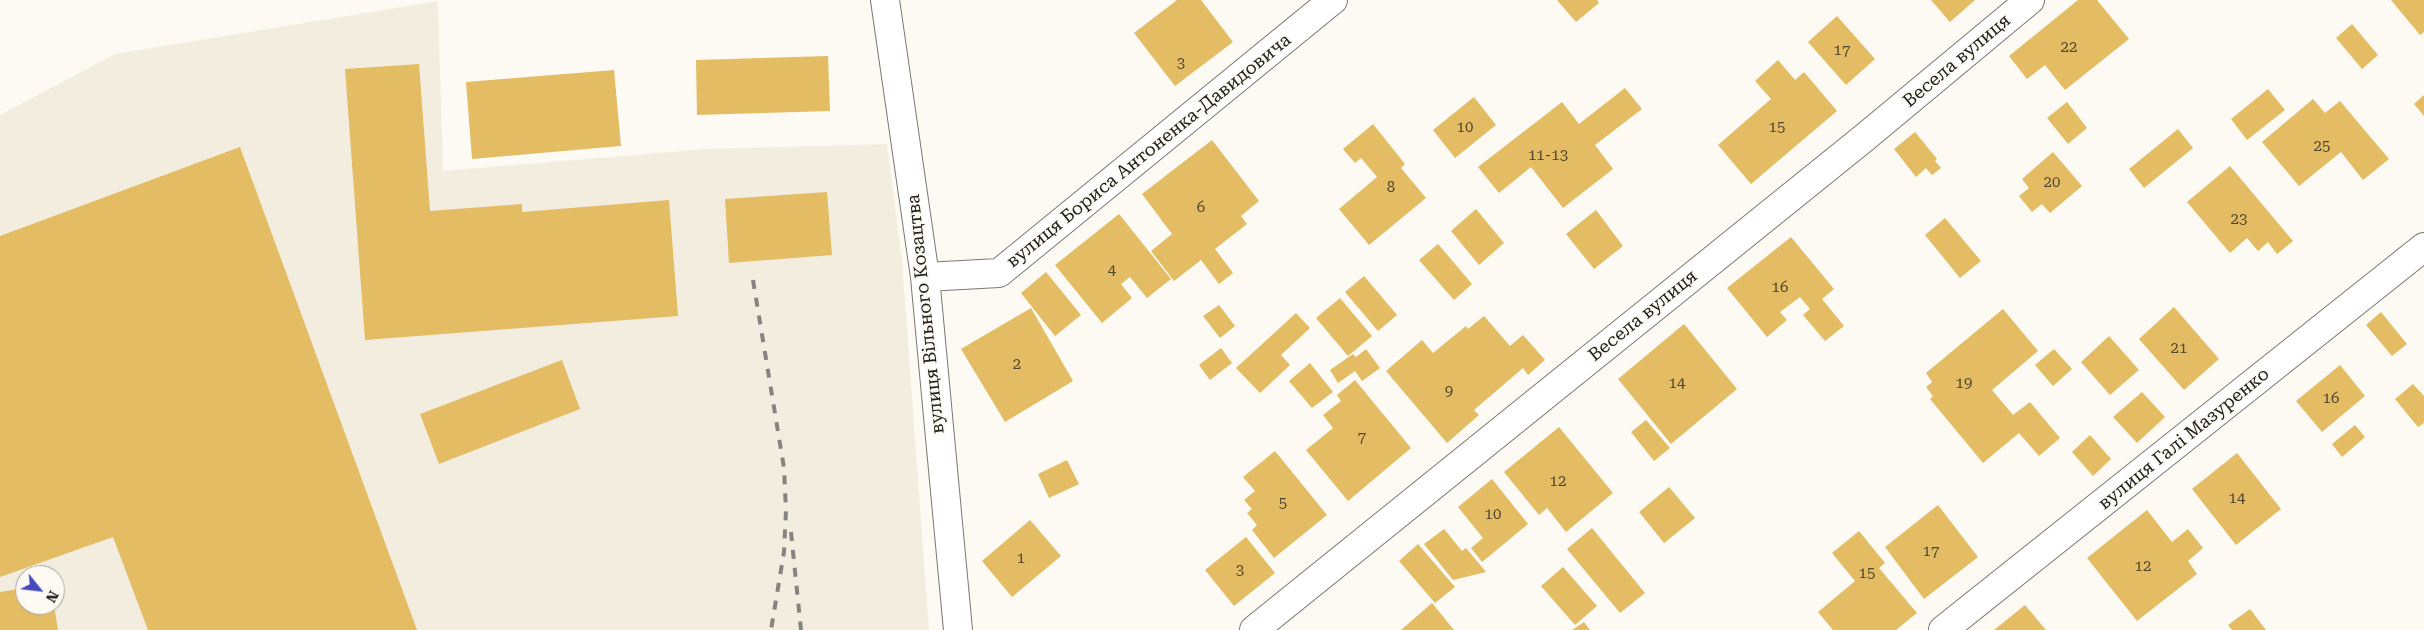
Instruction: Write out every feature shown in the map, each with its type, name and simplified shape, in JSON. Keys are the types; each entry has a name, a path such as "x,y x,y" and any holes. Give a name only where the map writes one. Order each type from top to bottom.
{"street":[{"name":"вулиця Вільного Козацтва","path":"885,0 925,277 958,630"},
{"name":"вулиця Бориса Антоненка-Давидовича","path":"925,277 999,273 1333,0"},
{"name":"Весела вулиця","path":"1254,630 1864,138 2030,0"},
{"name":"вулиця Галі Мазуренко","path":"1943,630 2424,247"}],"shaded area":[{"path":"438,1 443,171 706,149 887,144 902,261 929,630 0,630 0,115 115,54"}],"building":[{"path":"1177,0 1201,0 1233,42 1175,86 1134,33"},
{"path":"1557,0 1597,0 1599,3 1576,22"},
{"path":"1931,0 1975,0 1950,22"},
{"path":"2078,0 2097,0 2129,39 2065,90 2045,65 2027,79 2009,56"},
{"path":"2391,0 2424,0 2424,32 2420,35"},
{"path":"1837,16 1875,59 1846,85 1808,42"},
{"path":"2352,24 2378,55 2362,69 2336,38"},
{"path":"828,56 830,111 697,115 696,60"},
{"path":"1778,60 1795,80 1804,72 1837,111 1751,184 1718,145 1771,99 1755,81"},
{"path":"419,64 430,211 522,204 522,212 669,200 678,316 365,340 345,69"},
{"path":"614,70 621,146 472,159 466,82"},
{"path":"1625,88 1642,109 1595,145 1613,169 1563,208 1531,167 1499,193 1478,167 1562,102 1579,124"},
{"path":"2268,89 2285,110 2247,140 2231,119"},
{"path":"2424,95 2424,116 2414,104"},
{"path":"1474,97 1496,125 1455,158 1433,130"},
{"path":"2313,99 2325,113 2340,101 2389,159 2363,180 2341,152 2299,186 2262,142"},
{"path":"2067,102 2087,128 2068,144 2047,118"},
{"path":"1373,124 1405,164 1401,168 1426,198 1369,245 1339,209 1377,177 1361,158 1355,163 1343,149"},
{"path":"2178,129 2193,148 2144,188 2129,169"},
{"path":"1915,132 1937,159 1935,161 1941,168 1932,175 1926,168 1916,177 1894,149"},
{"path":"1212,140 1259,201 1241,216 1247,224 1215,249 1233,273 1219,284 1201,260 1174,281 1151,251 1172,234 1142,194"},
{"path":"240,147 417,630 148,630 113,537 34,565 15,565 15,572 0,577 0,236"},
{"path":"2053,152 2082,186 2050,213 2042,204 2032,212 2019,196 2029,188 2022,179"},
{"path":"2230,166 2293,241 2277,254 2268,242 2258,251 2247,238 2230,253 2187,202"},
{"path":"827,192 832,255 729,263 725,199"},
{"path":"1476,209 1504,243 1479,265 1451,231"},
{"path":"1596,210 1623,246 1594,269 1566,234"},
{"path":"1119,214 1171,279 1147,298 1130,277 1121,284 1132,298 1102,323 1055,265"},
{"path":"1945,218 1981,261 1960,278 1925,235"},
{"path":"1791,237 1834,289 1822,299 1844,326 1825,341 1803,315 1810,309 1800,297 1780,312 1787,320 1767,337 1727,288"},
{"path":"1438,244 1472,284 1454,300 1419,260"},
{"path":"1046,272 1081,315 1055,336 1021,293"},
{"path":"1364,276 1397,315 1378,331 1345,292"},
{"path":"1340,298 1372,336 1348,356 1316,318"},
{"path":"1219,305 1235,326 1220,338 1203,316"},
{"path":"2174,307 2219,359 2184,390 2139,339"},
{"path":"1031,308 1073,381 1005,422 961,349"},
{"path":"2003,309 2038,351 1992,390 2013,415 2030,402 2060,438 2039,456 2019,433 1983,463 1930,399 1933,396 1926,387 1932,382 1926,373"},
{"path":"2381,312 2407,344 2392,356 2366,325"},
{"path":"1296,313 1310,328 1281,355 1290,365 1260,393 1236,368"},
{"path":"1484,316 1510,346 1523,335 1545,360 1528,375 1523,368 1474,410 1479,415 1447,443 1386,371 1422,340 1433,353 1466,326 1468,329"},
{"path":"1684,324 1737,389 1671,444 1618,379"},
{"path":"2109,336 2139,370 2110,395 2081,362"},
{"path":"1221,348 1232,363 1210,380 1199,365"},
{"path":"1366,349 1380,368 1362,381 1355,371 1338,383 1330,370 1353,354 1356,357"},
{"path":"2054,349 2072,369 2053,386 2035,365"},
{"path":"562,360 580,409 439,464 420,414"},
{"path":"1310,363 1333,392 1312,408 1289,381"},
{"path":"2340,365 2365,396 2322,432 2296,401"},
{"path":"1355,380 1411,448 1348,501 1306,450 1333,428 1323,415 1341,401 1337,395"},
{"path":"2413,384 2424,396 2424,423 2418,427 2395,399"},
{"path":"2142,392 2165,417 2137,443 2113,417"},
{"path":"1646,420 1670,448 1654,461 1631,432"},
{"path":"2355,425 2365,437 2342,457 2332,444"},
{"path":"1559,427 1613,493 1566,532 1547,508 1539,515 1504,472"},
{"path":"2090,435 2111,459 2093,476 2072,452"},
{"path":"1275,451 1327,515 1274,558 1252,530 1257,525 1247,513 1252,509 1244,500 1255,491 1243,477"},
{"path":"2237,453 2281,509 2236,545 2192,489"},
{"path":"1067,460 1079,484 1049,498 1038,474"},
{"path":"1492,479 1528,524 1482,562 1471,548 1483,538 1458,507"},
{"path":"1669,487 1695,518 1664,543 1639,512"},
{"path":"1938,505 1978,557 1924,599 1885,547"},
{"path":"2147,510 2172,542 2188,529 2203,548 2188,561 2197,574 2137,621 2087,558"},
{"path":"1030,520 1061,556 1012,597 982,561"},
{"path":"1592,528 1645,593 1620,613 1567,549"},
{"path":"1444,529 1462,551 1466,548 1486,572 1453,580 1424,544"},
{"path":"1859,531 1885,563 1879,568 1917,613 1896,630 1833,630 1818,612 1855,581 1832,553"},
{"path":"1246,537 1275,573 1234,606 1205,570"},
{"path":"1418,544 1455,587 1435,603 1399,561"},
{"path":"1563,567 1597,606 1575,625 1541,586"},
{"path":"15,590 15,615 56,615 58,630 0,630 0,592"},
{"path":"1432,603 1454,630 1401,630"},
{"path":"2025,605 2046,630 1994,630"},
{"path":"2250,609 2266,630 2232,630 2228,625"},
{"path":"1584,622 1590,630 1572,630"}],"railway":[{"path":"753,280 784,468 786,510 784,552 771,630"},
{"path":"791,532 801,630"}]}
